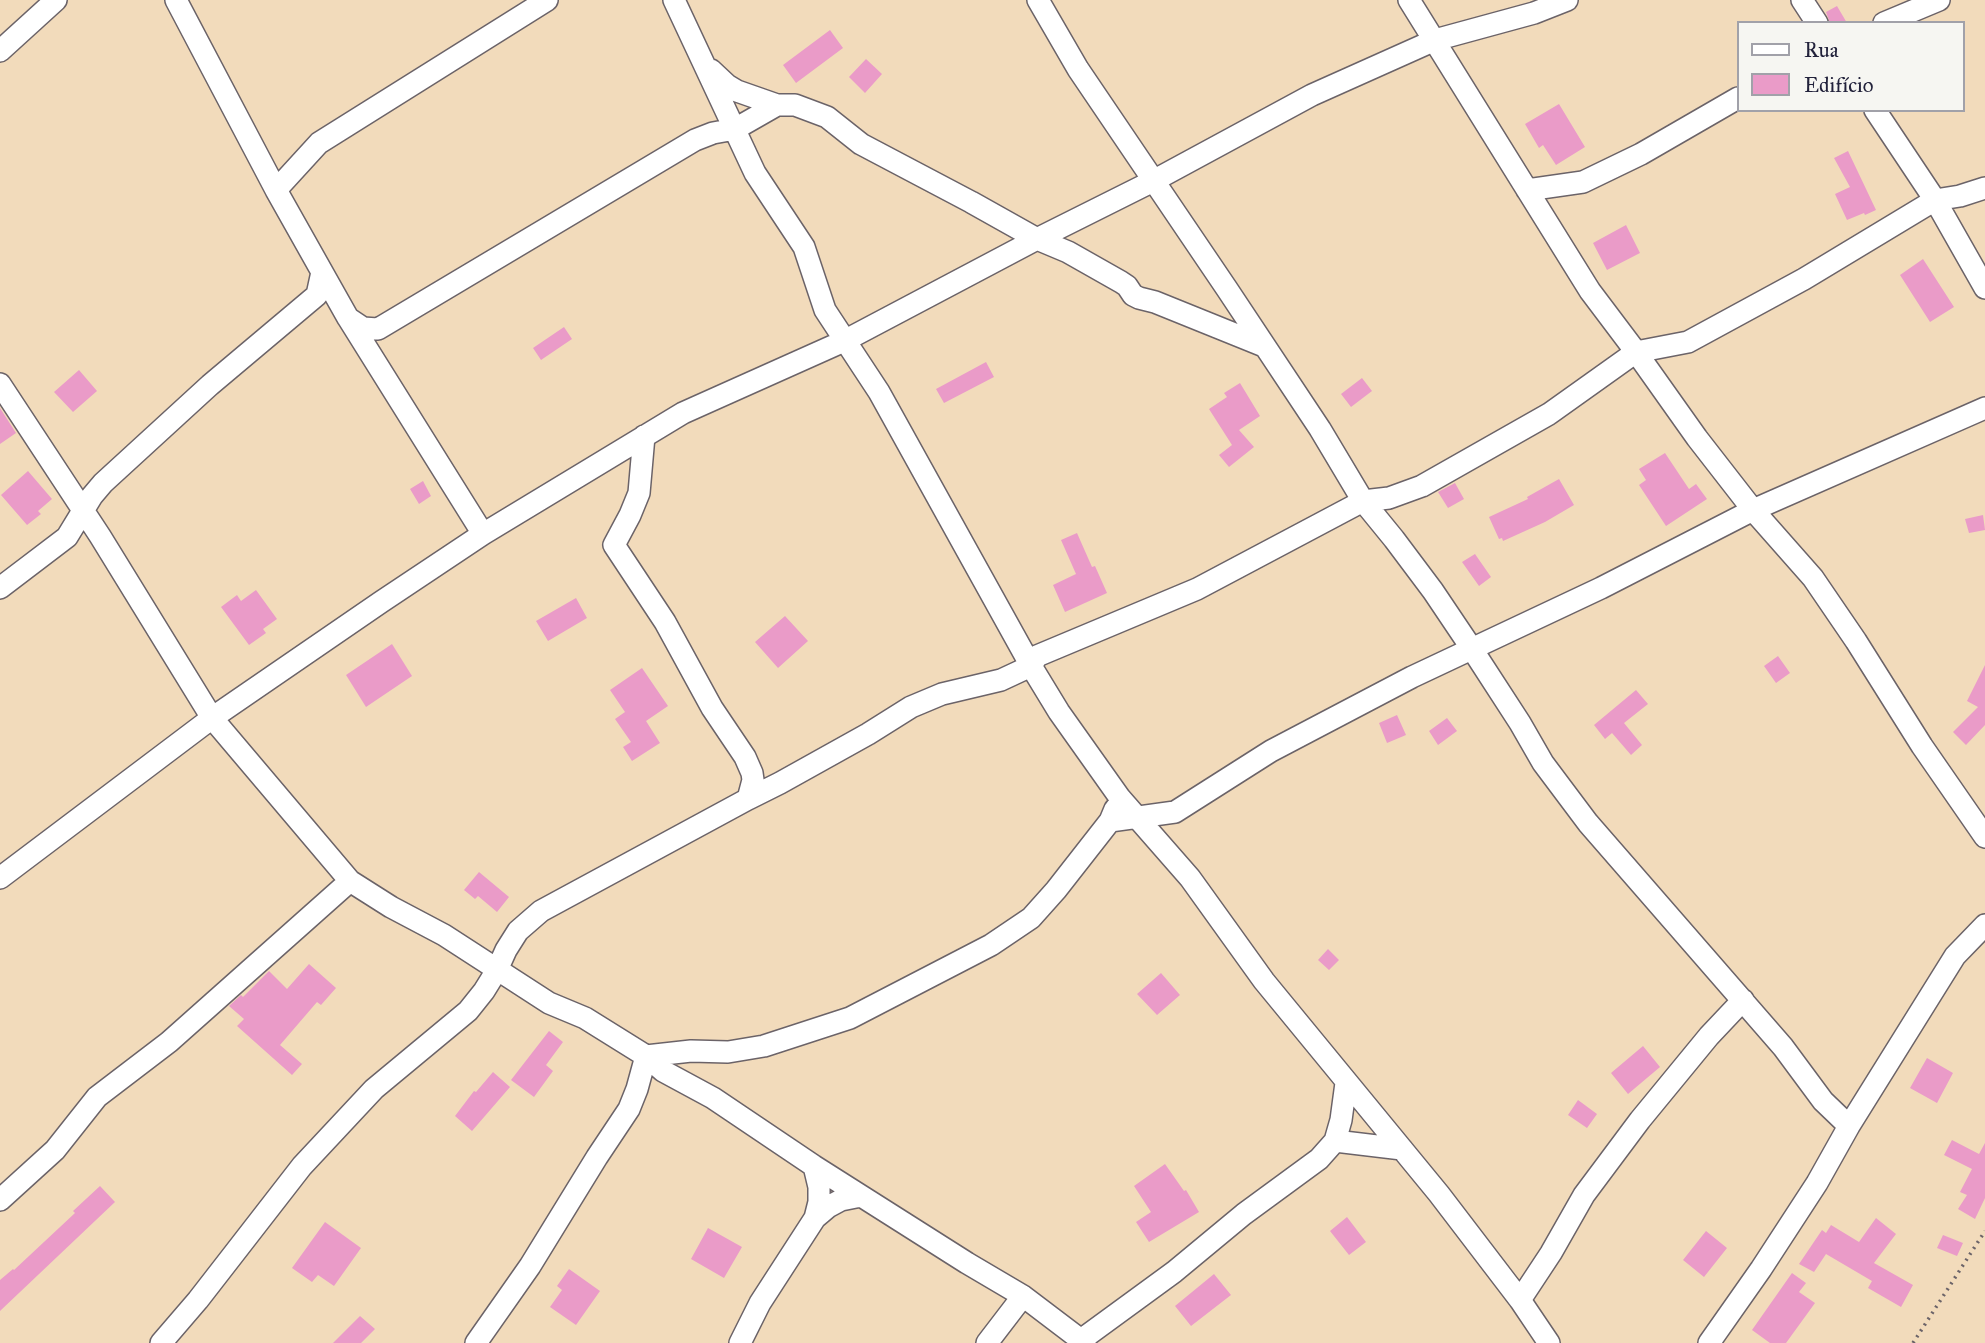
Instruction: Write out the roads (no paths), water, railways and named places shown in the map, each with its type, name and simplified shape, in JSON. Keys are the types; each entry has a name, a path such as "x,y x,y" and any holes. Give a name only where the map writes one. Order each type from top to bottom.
{"street":[{"path":"0,51 56,0"},
{"path":"176,0 322,272 326,295 348,318 483,534"},
{"path":"276,190 319,143 547,0"},
{"path":"674,0 755,173 804,247 825,310 879,392 1059,712 1120,798 1190,878 1264,981 1439,1194 1520,1300 1541,1340"},
{"path":"1038,0 1078,69 1320,429 1363,501 1402,549 1472,649 1520,723 1542,764 1588,823 1783,1047 1823,1101 1849,1126"},
{"path":"1409,0 1590,291 1697,438 1753,510 1813,578 1984,836"},
{"path":"0,878 212,718 483,534 683,413 844,341 1153,181 1312,95 1435,40 1534,13 1567,0"},
{"path":"1802,0 1816,21"},
{"path":"1889,21 1940,0"},
{"path":"705,64 731,88 777,104 795,105 827,117 861,144 1037,239 1068,252 1127,286 1133,295 1264,345"},
{"path":"1527,190 1583,182 1641,153 1736,99"},
{"path":"348,318 363,328 377,329 695,140 735,129 777,104"},
{"path":"1876,112 1935,200 1985,288"},
{"path":"161,1343 198,1300 302,1166 374,1089 468,1011 484,991 518,931 541,911 780,783 911,707 942,694 1001,680 1031,666 1037,656 1196,589 1363,501 1389,498 1422,486 1549,414 1636,352 1688,342 1804,279 1935,200 1985,188"},
{"path":"0,588 67,537 103,483 211,385 326,295"},
{"path":"0,384 100,536 212,718 350,881 391,907 444,935 549,1003 585,1018 646,1056 663,1071 713,1098 814,1166 1023,1296 1083,1341 1174,1272 1244,1214 1319,1159 1335,1142 1346,1083"},
{"path":"1110,821 1175,812 1271,751 1412,677 1601,589 1753,510 1985,408"},
{"path":"644,436 639,492 614,545 665,622 712,708 745,757 753,780 748,799"},
{"path":"67,537 100,536"},
{"path":"1001,680 1015,638"},
{"path":"646,1056 691,1051 728,1052 764,1046 850,1018 991,945 1031,918 1056,890 1110,821 1120,798"},
{"path":"1159,840 1175,812"},
{"path":"0,1200 55,1150 97,1097 169,1042 350,881"},
{"path":"1709,1343 1817,1183 1849,1126 1955,956 1985,926"},
{"path":"1520,1300 1551,1254 1584,1195 1640,1121 1743,1000"},
{"path":"476,1343 530,1266 629,1109 646,1056"},
{"path":"1335,1142 1402,1149"},
{"path":"814,1166 819,1187 815,1219"},
{"path":"740,1343 760,1303 815,1219 841,1200 861,1196"},
{"path":"987,1343 1023,1296"}]}
